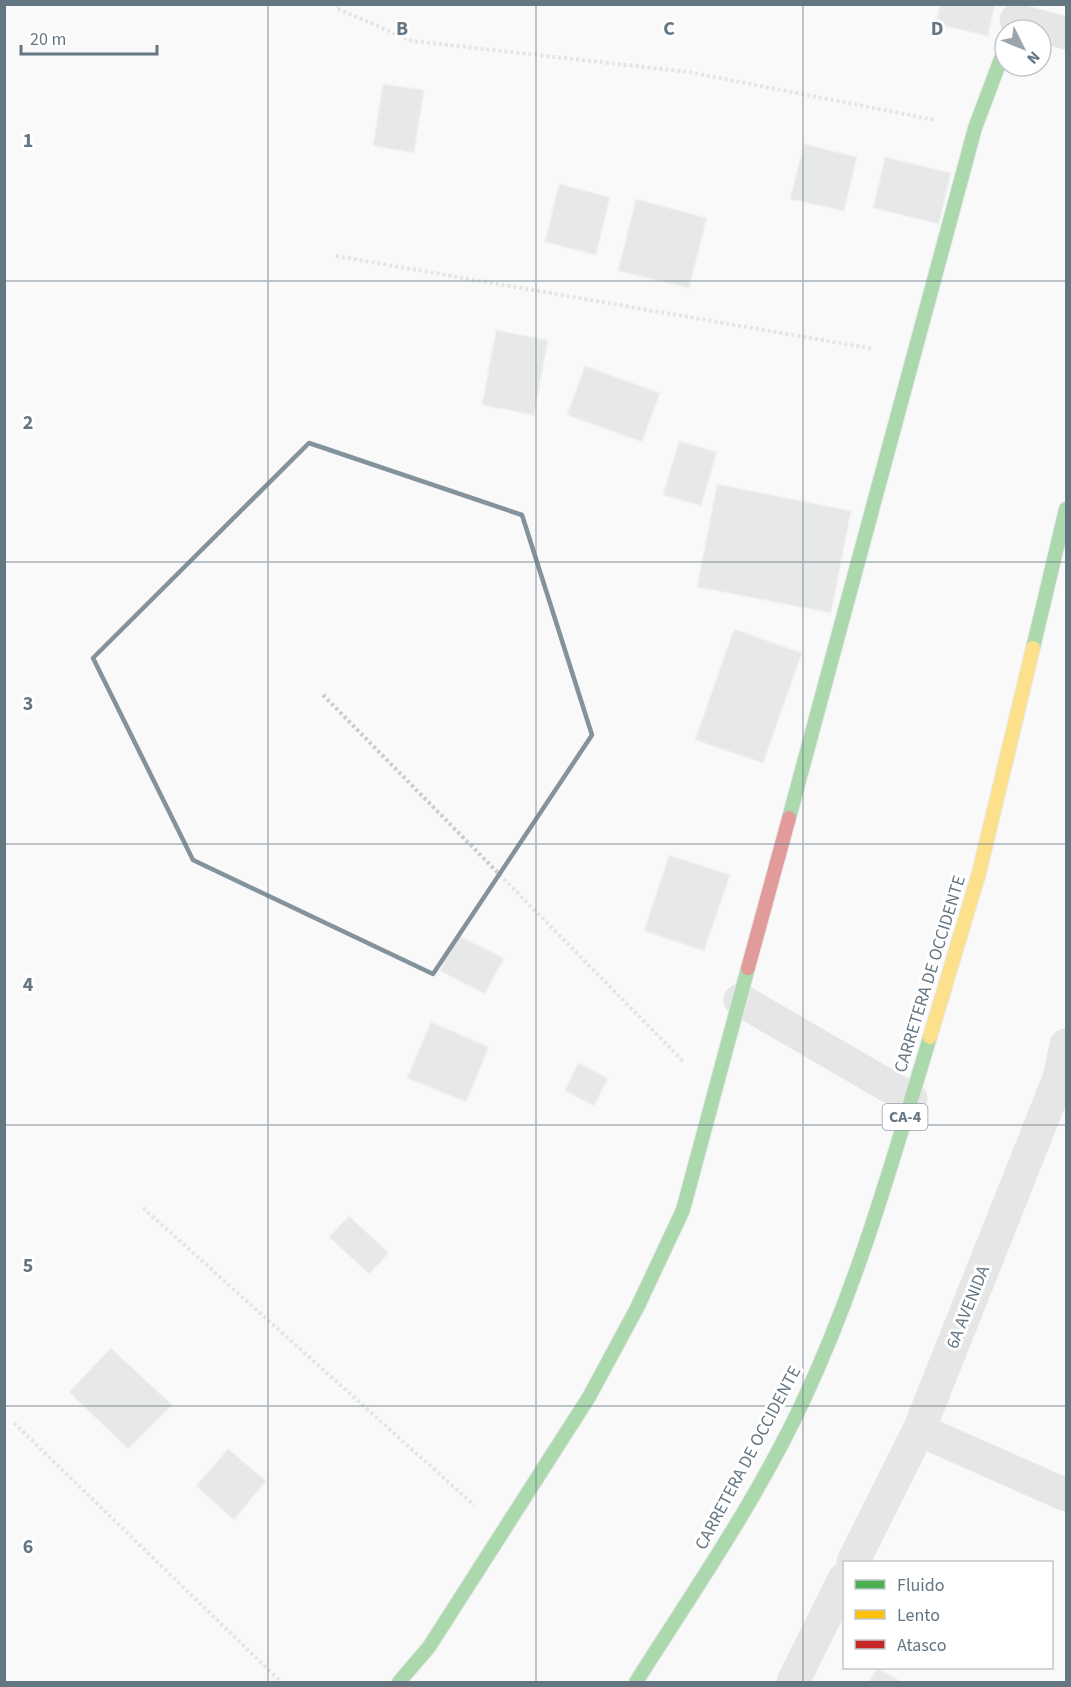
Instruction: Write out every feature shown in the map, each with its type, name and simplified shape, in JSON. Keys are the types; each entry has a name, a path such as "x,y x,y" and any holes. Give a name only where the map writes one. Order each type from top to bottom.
{"street":[{"path":"399,1683 429,1647 589,1397 637,1308 683,1210 975,128 994,78"},
{"name":"CARRETERA DE OCCIDENTE","path":"636,1683 742,1515 806,1398 866,1248 979,873 1064,531"},
{"path":"740,1000 910,1099"},
{"name":"6A AVENIDA","path":"854,1561 919,1430 1063,1080 1066,1045"},
{"path":"919,1430 1066,1495"},
{"path":"793,1683 843,1581"}],"path":[{"path":"337,4 336,8 412,41 689,72 975,128"},
{"path":"336,256 913,356"},
{"path":"323,695 715,1093"},
{"path":"143,1208 503,1532"},
{"path":"14,1423 281,1683"}],"highlighted area":[{"path":"309,443 522,515 592,735 433,974 193,860 93,658"}],"building":[{"path":"940,4 995,4 988,36 936,24"},
{"path":"383,84 424,90 414,153 373,146"},
{"path":"804,144 857,157 844,211 790,199"},
{"path":"885,157 951,173 939,224 873,208"},
{"path":"559,184 610,197 596,255 545,242"},
{"path":"636,199 707,218 689,288 618,271"},
{"path":"496,330 548,340 534,415 482,405"},
{"path":"585,366 660,393 642,442 567,415"},
{"path":"679,441 717,452 701,506 663,495"},
{"path":"717,484 851,511 831,613 697,587"},
{"path":"734,629 802,653 763,763 695,740"},
{"path":"669,855 730,875 704,951 644,931"},
{"path":"457,935 504,958 485,994 440,971"},
{"path":"431,1022 489,1047 466,1102 407,1078"},
{"path":"578,1063 608,1078 594,1106 565,1091"},
{"path":"349,1216 389,1253 369,1274 329,1237"},
{"path":"111,1348 172,1405 128,1449 69,1392"},
{"path":"228,1449 266,1481 234,1520 196,1486"},
{"path":"876,1669 879,1669 902,1682 869,1682"}],"traffic: fast":[{"path":"789,818 975,128 994,78"},
{"path":"1033,648 1066,509"},
{"path":"399,1682 429,1647 589,1397 637,1308 683,1210 748,968"},
{"path":"636,1682 747,1507 805,1397 859,1264 930,1037"}],"traffic: slow":[{"path":"930,1037 979,873 1033,648"}],"traffic: jam":[{"path":"748,968 789,818"}]}
